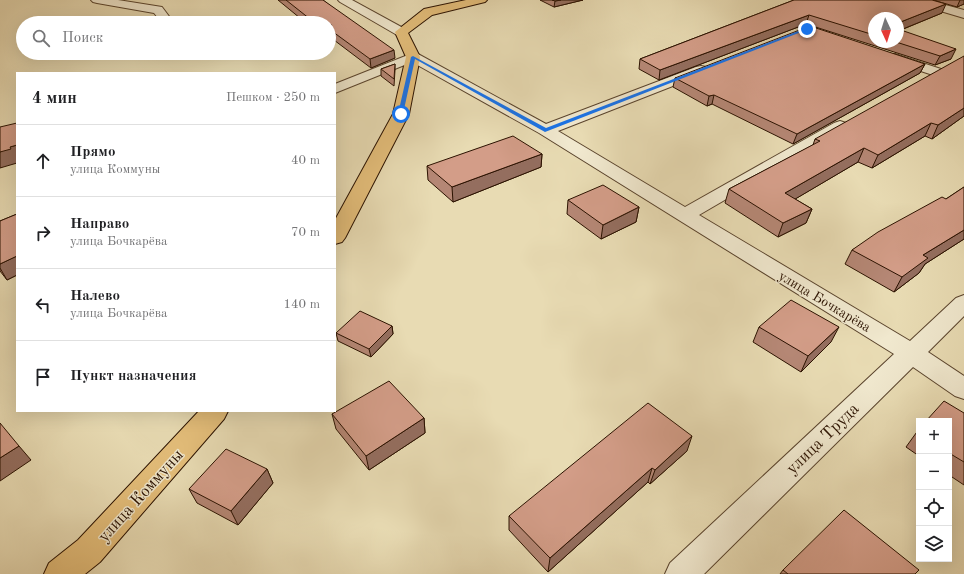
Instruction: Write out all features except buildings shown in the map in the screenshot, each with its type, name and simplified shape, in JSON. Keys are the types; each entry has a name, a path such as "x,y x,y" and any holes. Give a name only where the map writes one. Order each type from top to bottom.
{"main road":[{"path":"336,236 401,114 413,57 401,32 428,12 481,0"},
{"name":"улица Коммуны","path":"60,574 89,551 214,412"}],"street":[{"path":"97,0 158,10 163,16"},
{"path":"344,0 401,32"},
{"path":"914,0 964,14"},
{"path":"883,54 943,68 916,83"},
{"path":"336,89 413,57"},
{"name":"улица Бочкарёва","path":"413,57 545,130 911,353 964,389"},
{"path":"545,130 712,66"},
{"path":"685,215 854,118"},
{"name":"улица Труда","path":"680,574 964,303"}],"route":[{"path":"401,114 413,57 545,130 807,29"}]}
